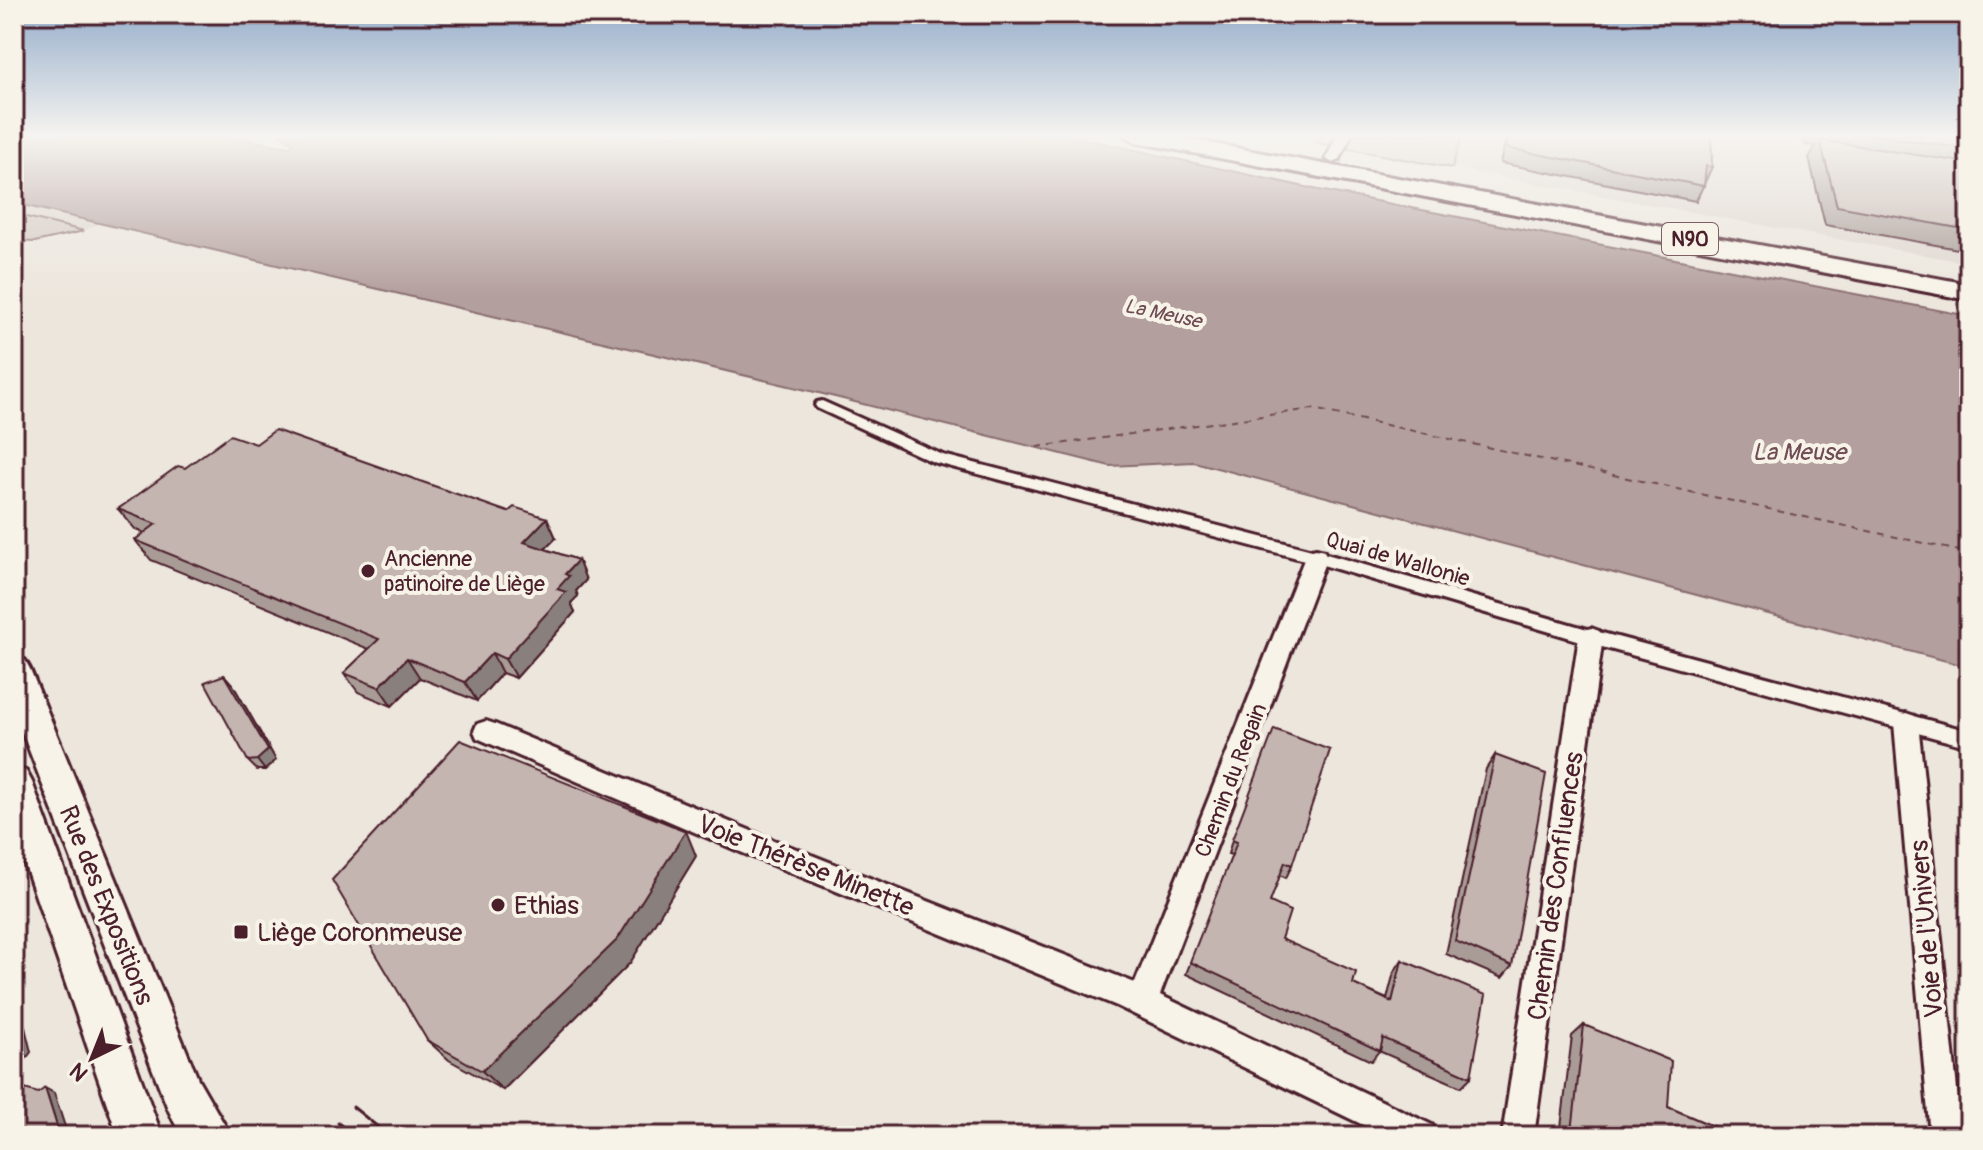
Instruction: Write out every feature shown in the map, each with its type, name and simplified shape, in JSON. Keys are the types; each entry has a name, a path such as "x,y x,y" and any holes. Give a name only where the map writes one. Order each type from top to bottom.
{"main road":[{"name":"N90","path":"1419,189 1969,292"},
{"name":"N90","path":"1490,189 1969,278"},
{"name":"Rue des Expositions","path":"14,669 183,1094 201,1129 209,1136"},
{"name":"Rue des Expositions","path":"14,782 140,1136"}],"street":[{"name":"Quai de Wallonie","path":"822,405 938,459 1316,557 1591,637 1969,739"},
{"name":"Chemin du Regain","path":"1135,999 1316,557"},
{"name":"Chemin des Confluences","path":"1518,1136 1591,637"},
{"name":"Voie de l'Univers","path":"1906,723 1946,1136"},
{"name":"Voie Thérèse Minette","path":"486,731 752,844 1135,999 1421,1136"}],"shaded area":[{"path":"1564,189 1969,189 1969,263"},
{"path":"14,203 100,223 84,231 14,214"},
{"path":"14,214 84,231 35,242 14,241"}],"water":[{"name":"La Meuse","path":"14,189 1313,189 1969,316 1969,667 1194,462 1110,466 819,393 14,203"}],"building":[{"path":"1833,189 1969,189 1969,230 1837,206"},
{"name":"Ancienne patinoire de Liège","path":"275,430 508,512 514,507 547,518 524,542 578,560 557,589 566,592 505,659 492,653 465,682 407,658 379,687 344,673 379,639 135,540 156,524 118,509 178,466 185,468 230,435 256,444"},
{"path":"224,675 268,750 257,760 248,761 205,682"},
{"path":"1274,729 1330,750 1292,865 1285,862 1270,902 1290,911 1281,939 1356,972 1353,984 1392,1002 1402,960 1486,995 1471,1077 1383,1038 1380,1051 1190,962 1237,842 1232,840"},
{"path":"460,740 686,831 617,940 482,1071 427,1040 332,880"},
{"path":"1495,755 1546,774 1512,966 1455,941"},
{"path":"14,1014 22,1047 14,1058"},
{"path":"1584,1025 1671,1061 1668,1107 1736,1136 1581,1136 1572,1132"},
{"path":"14,1086 38,1093 45,1088 60,1136 14,1136"},
{"path":"1808,1126 1832,1136 1808,1136"}],"ferry route":[{"path":"1037,447 1313,409 1969,553"}],"tram line":[{"path":"353,1107 389,1136"},
{"path":"338,1123 354,1136"}],"place":[{"name":"Ancienne patinoire de Liège","path":"368,571"},
{"name":"Ethias","path":"498,905"},
{"name":"Liège Coronmeuse","path":"241,932"}]}
